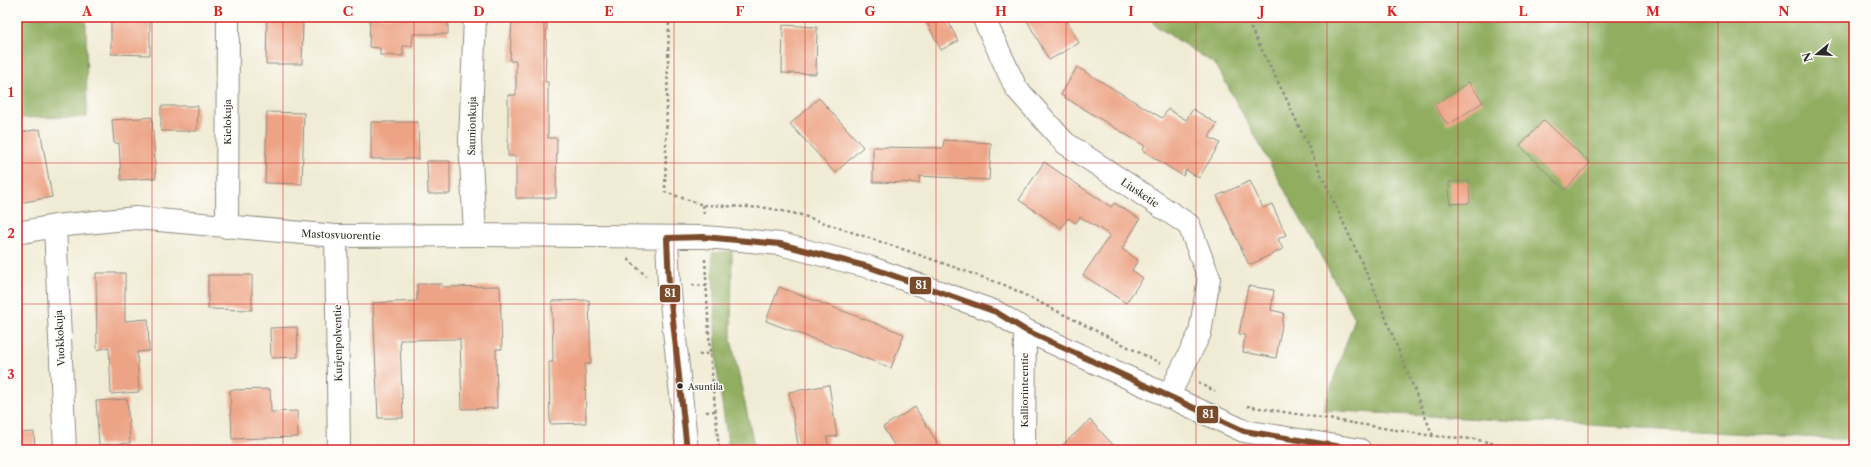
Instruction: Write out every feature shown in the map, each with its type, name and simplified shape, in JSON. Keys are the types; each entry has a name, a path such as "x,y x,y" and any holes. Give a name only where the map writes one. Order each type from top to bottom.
{"street":[{"name":"Kielokuja","path":"227,227 228,17"},
{"name":"Saunionkuja","path":"475,17 470,141 475,235"},
{"name":"Liusketie","path":"983,17 1016,88 1065,143 1189,225 1209,278 1200,333 1168,397"},
{"name":"Mastosvuorentie","path":"17,233 55,226 136,218 336,236 475,235 667,238 704,237 780,244 869,267 996,312 1025,330 1244,431 1360,450"},
{"name":"Vuokkokuja","path":"55,226 65,450"},
{"name":"Kurjenpolventie","path":"336,236 339,450"},
{"path":"667,238 669,284 687,450"},
{"name":"Kalliorinteentie","path":"1024,450 1025,330"}],"path":[{"path":"669,17 665,192 704,205 768,208 801,215 1007,286 1218,393"},
{"path":"1245,17 1284,94 1374,289 1433,436"},
{"path":"704,205 704,237 710,353 719,450"},
{"path":"1244,406 1433,436 1474,439 1522,450"}],"green space":[{"path":"17,17 86,17 87,117 17,118"},
{"path":"1151,17 1854,17 1854,440 1323,410 1355,318 1216,65 1156,26"},
{"path":"732,251 731,339 755,450 729,450 717,370 712,253"}],"building":[{"path":"111,17 150,17 150,55 111,54"},
{"path":"267,17 303,17 302,64 266,64"},
{"path":"370,17 448,17 448,34 413,34 412,46 403,46 403,56 380,55 380,48 369,47"},
{"path":"512,17 547,17 545,82 548,82 548,138 557,138 556,198 516,198 516,156 508,156 508,95 516,95 516,61 510,61"},
{"path":"924,17 946,17 958,41 941,50"},
{"path":"1025,17 1065,17 1079,43 1049,60"},
{"path":"783,25 817,27 816,74 782,73"},
{"path":"1077,67 1162,118 1168,109 1186,120 1193,109 1217,124 1209,137 1220,143 1199,178 1186,170 1183,176 1142,150 1145,146 1061,95"},
{"path":"1469,82 1483,102 1448,125 1434,105"},
{"path":"819,98 863,147 835,173 790,124"},
{"path":"161,106 198,106 197,131 161,131"},
{"path":"267,112 304,113 302,184 265,183"},
{"path":"152,117 156,178 121,180 119,143 114,143 112,120"},
{"path":"1544,120 1590,163 1565,190 1520,146"},
{"path":"371,122 418,122 419,159 371,159"},
{"path":"40,129 52,197 19,203 17,190 17,133"},
{"path":"944,140 991,143 989,180 920,176 919,183 873,182 873,147 943,148"},
{"path":"427,161 450,161 450,194 428,194"},
{"path":"1044,162 1111,207 1114,203 1140,219 1122,249 1138,260 1132,270 1143,278 1126,303 1083,275 1110,235 1080,217 1076,223 1068,218 1061,228 1019,200"},
{"path":"1250,181 1263,208 1272,204 1286,235 1278,239 1283,249 1249,265 1217,196"},
{"path":"1469,181 1470,203 1450,204 1449,182"},
{"path":"96,273 125,273 125,321 148,319 149,351 137,352 139,392 111,394 109,347 97,350"},
{"path":"208,275 252,275 252,310 208,309"},
{"path":"417,284 442,284 442,287 500,286 502,349 496,349 497,408 462,409 460,339 400,340 403,418 378,418 373,303 417,301"},
{"path":"1248,286 1274,290 1271,310 1284,313 1276,358 1243,352 1245,335 1239,334"},
{"path":"779,287 904,334 891,368 766,321"},
{"path":"589,300 591,364 585,364 586,423 550,424 549,362 553,362 552,301"},
{"path":"297,327 298,357 271,358 270,328"},
{"path":"829,385 837,436 827,437 829,450 799,450 789,392"},
{"path":"270,389 271,412 297,411 298,437 232,439 230,390"},
{"path":"127,399 130,443 99,445 96,401"},
{"path":"915,407 942,450 897,450 883,427"},
{"path":"1090,420 1118,450 1057,450"},
{"path":"34,432 35,450 17,450 17,433"}],"transit line":[{"name":"81","path":"687,450 669,284 667,238 704,237 780,244 869,267 996,312 1025,330 1244,431 1360,450"}],"place":[{"name":"Asuntila","path":"680,386"}]}
